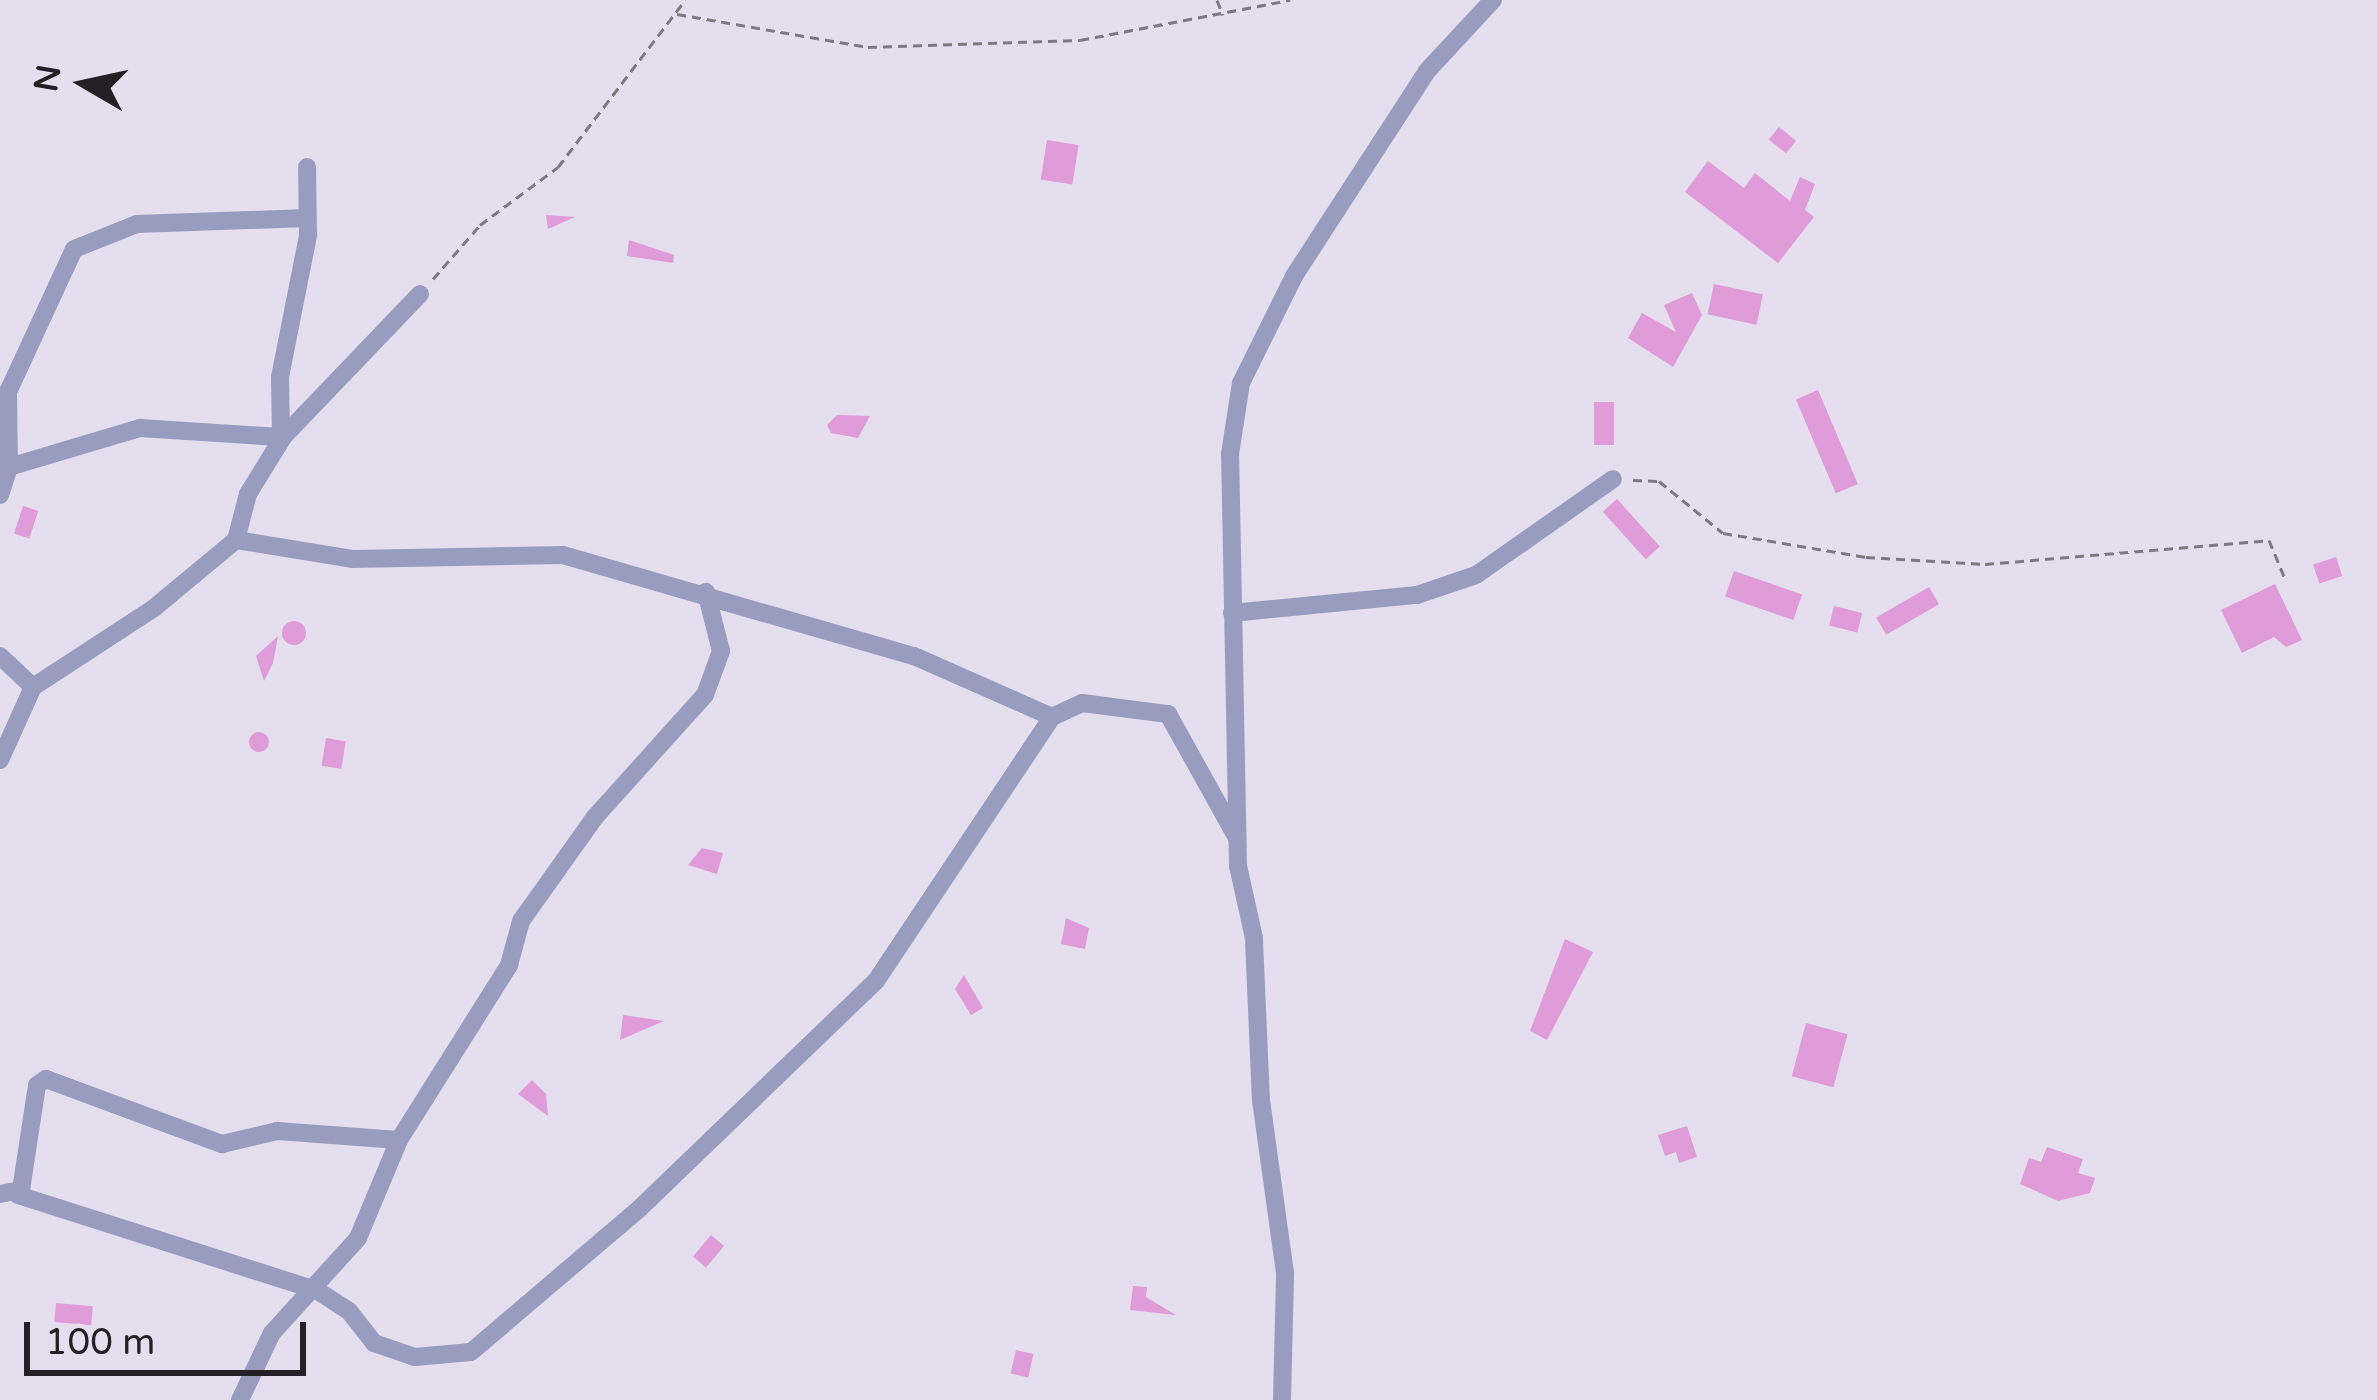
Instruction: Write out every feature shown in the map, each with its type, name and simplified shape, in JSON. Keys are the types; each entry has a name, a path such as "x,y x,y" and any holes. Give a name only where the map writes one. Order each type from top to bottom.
{"street":[{"path":"1282,1400 1285,1274 1237,838 1230,454 1241,383 1360,169 1427,71 1493,0"},
{"path":"9,467 140,428 281,437 280,377 307,218 307,167"},
{"path":"0,495 9,467 4,391 74,249 137,224 307,218"},
{"path":"0,760 33,687 154,608 236,540 248,494 283,437 420,294"},
{"path":"1232,614 1418,595 1476,575 1613,479"},
{"path":"236,540 353,560 563,555 706,592 914,656 1052,717"},
{"path":"240,1400 272,1333 318,1291 358,1238 399,1140 508,965 532,905 595,817 705,695 721,652 706,592"},
{"path":"0,656 33,687"},
{"path":"399,1140 277,1131 222,1144 46,1079 37,1085 9,1195 318,1291 349,1311 374,1343 415,1357 448,1358 492,1339 532,1293 640,1208 876,981 1052,717 1082,703 1168,713 1237,838"}],"path":[{"path":"420,294 479,225 558,166 685,0"},
{"path":"1217,0 1223,15"},
{"path":"677,14 868,47 1080,40 1290,0"},
{"path":"1613,479 1659,481 1723,533 1866,557 1985,564 2269,540 2286,581"}],"building":[{"path":"1779,127 1796,141 1786,153 1769,139"},
{"path":"1047,140 1079,145 1072,185 1041,180"},
{"path":"1708,161 1744,188 1755,173 1790,201 1800,177 1815,184 1805,210 1814,217 1778,263 1685,192"},
{"path":"546,215 575,217 548,229"},
{"path":"629,240 674,255 673,263 627,256"},
{"path":"1714,284 1763,294 1756,325 1708,314"},
{"path":"1692,293 1702,315 1673,367 1628,338 1642,313 1676,332 1664,305"},
{"path":"1818,390 1858,484 1836,493 1796,399"},
{"path":"1594,402 1614,402 1614,445 1594,445"},
{"path":"837,415 870,416 858,438 831,433 827,425"},
{"path":"1617,499 1660,547 1646,559 1603,512"},
{"path":"23,506 38,511 29,539 14,534"},
{"path":"2336,557 2342,576 2319,583 2313,564"},
{"path":"1734,571 1802,594 1793,620 1725,597"},
{"path":"2275,584 2302,640 2286,647 2274,637 2242,653 2221,610"},
{"path":"1929,587 1939,604 1886,635 1876,618"},
{"path":"1834,606 1862,613 1857,632 1829,625"},
{"path":"294,621 306,633 294,645 282,633"},
{"path":"278,636 273,663 264,681 256,656"},
{"path":"259,732 269,742 259,752 249,742"},
{"path":"326,738 346,741 341,769 322,766"},
{"path":"702,848 723,853 717,874 688,865"},
{"path":"1066,918 1089,928 1085,949 1061,944"},
{"path":"1565,939 1593,952 1547,1040 1530,1031"},
{"path":"964,975 983,1008 971,1015 955,989"},
{"path":"623,1015 664,1021 620,1040"},
{"path":"1806,1023 1848,1034 1833,1087 1792,1076"},
{"path":"532,1080 546,1094 548,1116 518,1094"},
{"path":"1687,1126 1697,1157 1679,1163 1676,1152 1665,1156 1658,1135"},
{"path":"2047,1147 2083,1159 2078,1173 2095,1178 2090,1193 2058,1201 2020,1184 2029,1158 2041,1162"},
{"path":"711,1235 724,1246 706,1267 693,1256"},
{"path":"1133,1286 1147,1287 1146,1297 1176,1315 1130,1310"},
{"path":"56,1303 93,1306 91,1325 54,1322"},
{"path":"1016,1350 1034,1354 1028,1377 1011,1373"}]}
